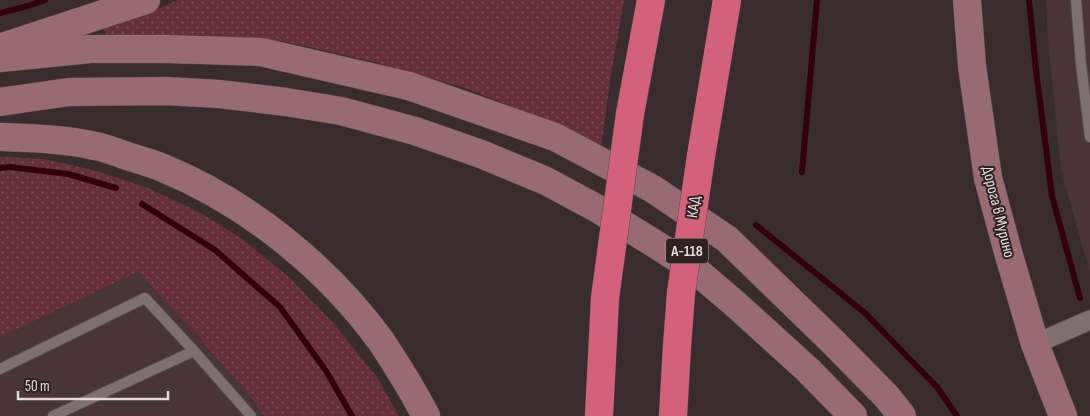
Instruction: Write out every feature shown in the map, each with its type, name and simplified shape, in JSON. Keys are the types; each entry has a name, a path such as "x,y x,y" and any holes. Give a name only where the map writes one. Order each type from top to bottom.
{"highway":[{"path":"599,416 605,298 630,114 651,0"},
{"name":"КАД","path":"672,416 681,293 727,0"}],"main road":[{"path":"0,48 146,0"},
{"name":"Дорога в Мурино","path":"967,0 972,66 988,178 1035,344 1063,416"},
{"path":"0,58 90,49 260,52 409,86 555,137 653,189 728,239 834,343 887,397 902,416"},
{"path":"0,102 69,92 166,91 219,94 341,111 415,131 480,154 546,181 606,214 694,269 734,302 808,370 853,416"},
{"path":"0,137 47,139 94,146 162,167 196,183 242,209 284,241 323,275 355,310 381,342 426,416"}],"street":[{"path":"1035,344 1090,320"}],"lane":[{"path":"1076,0 1080,64 1090,137"},
{"path":"0,369 145,298 251,416"},
{"path":"53,416 194,351"}],"shaded area":[{"path":"178,0 624,0 601,148 544,119 465,88 370,61 282,41 198,35 107,35 103,29 134,19"},
{"path":"1046,0 1090,0 1090,273 1061,170 1048,42"},
{"path":"0,157 44,159 97,171 148,188 201,213 245,241 290,278 334,324 376,376 399,416 264,416 198,336 138,272 0,337"},
{"path":"138,272 198,336 264,416 0,416 0,337"}],"waterway":[{"path":"0,13 45,0"},
{"path":"802,172 817,0"},
{"path":"1029,0 1052,196 1080,298"},
{"path":"0,168 10,167 68,174 116,188"},
{"path":"142,204 215,250 280,307 326,371 352,416"},
{"path":"756,225 865,313 937,387 957,416"}]}
